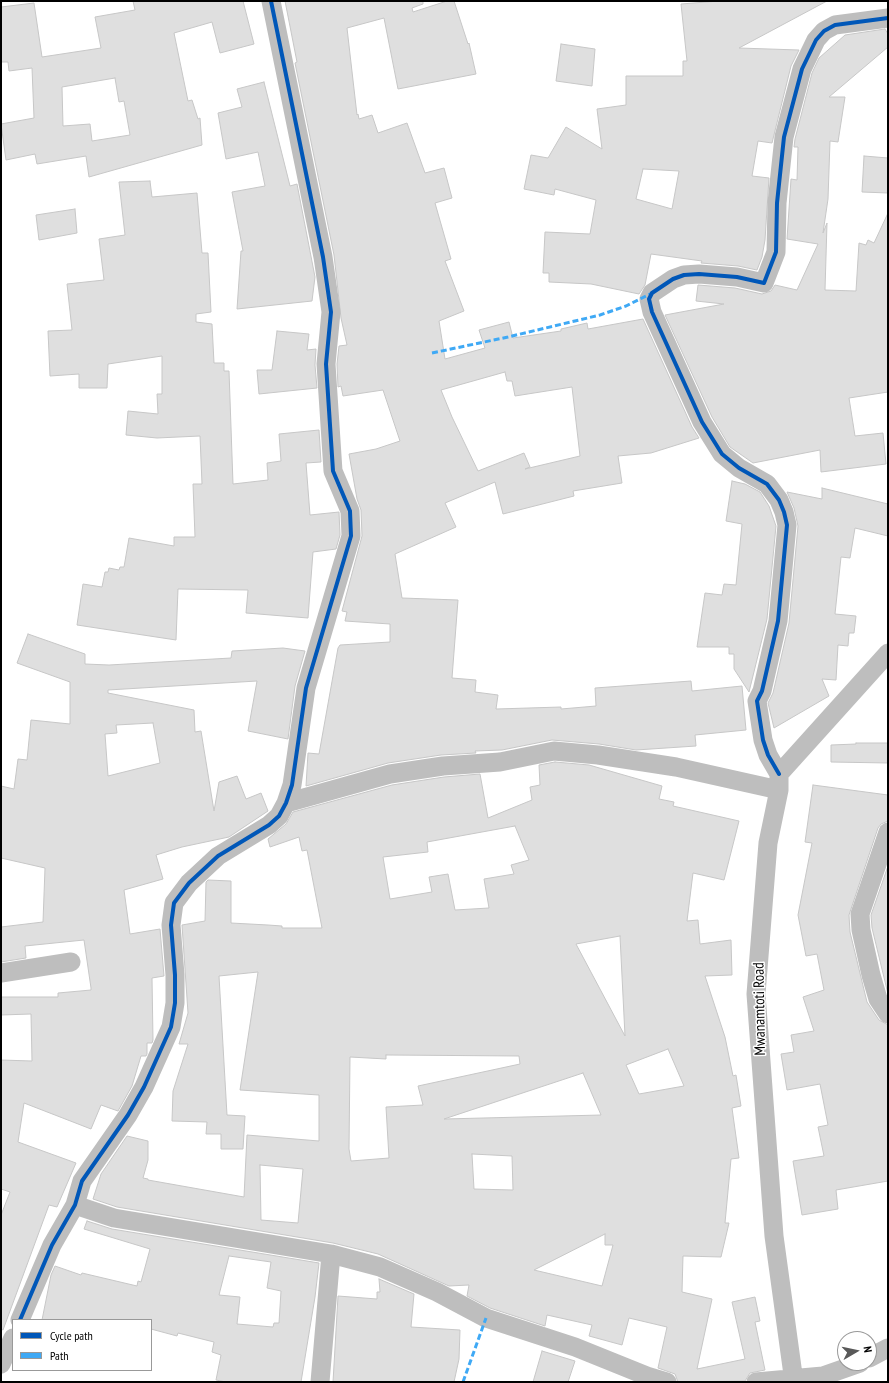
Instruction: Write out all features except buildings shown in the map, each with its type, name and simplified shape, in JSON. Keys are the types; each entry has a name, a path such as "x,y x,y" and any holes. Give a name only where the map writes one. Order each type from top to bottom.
{"street":[{"path":"20,1319 52,1245 75,1205 82,1182 128,1115 144,1087 171,1027 175,996 171,925 174,903 189,883 218,856 269,825 279,816 286,803 292,785 306,688 351,536 350,511 333,471 326,364 331,312 322,257 271,1"},
{"path":"779,782 763,740 757,702 762,691 778,621 787,525 784,512 779,500 767,484 739,468 722,454 702,422 652,312 649,299 652,293 673,279 684,275 699,274 737,277 764,283 776,252 776,203 784,137 802,69 816,40 824,31 835,25 888,18"},
{"path":"779,782 888,653"},
{"path":"286,803 390,774 443,766 500,762 554,750 598,755 779,782"},
{"name":"Mwanamtoti Road","path":"779,782 768,843 756,994 774,1236 794,1380"},
{"path":"888,832 860,914 861,930 870,975 878,999 888,1014"},
{"path":"1,973 71,962"},
{"path":"75,1205 114,1218 331,1254 380,1267 437,1292 486,1318 575,1347 667,1382"},
{"path":"320,1382 331,1254"},
{"path":"1,1364 12,1340"},
{"path":"877,1354 888,1348"},
{"path":"756,1382 794,1380 823,1376 837,1371"}],"marked path":[{"path":"432,353 600,315 626,306 652,293"},
{"path":"463,1382 486,1318"}],"cycle path":[{"path":"20,1319 52,1245 75,1205 82,1181 128,1115 144,1087 171,1027 175,1003 175,975 171,925 174,903 189,883 218,856 269,825 279,816 286,803 292,785 306,688 351,536 350,511 333,471 326,364 331,312 323,257 271,1"},
{"path":"779,774 768,755 763,740 757,701 762,691 778,621 787,525 784,512 779,500 767,484 739,468 722,454 702,422 652,312 649,299 652,293 673,279 684,275 699,274 737,277 764,283 776,252 777,203 784,137 802,69 816,40 824,31 835,25 888,18"}]}
